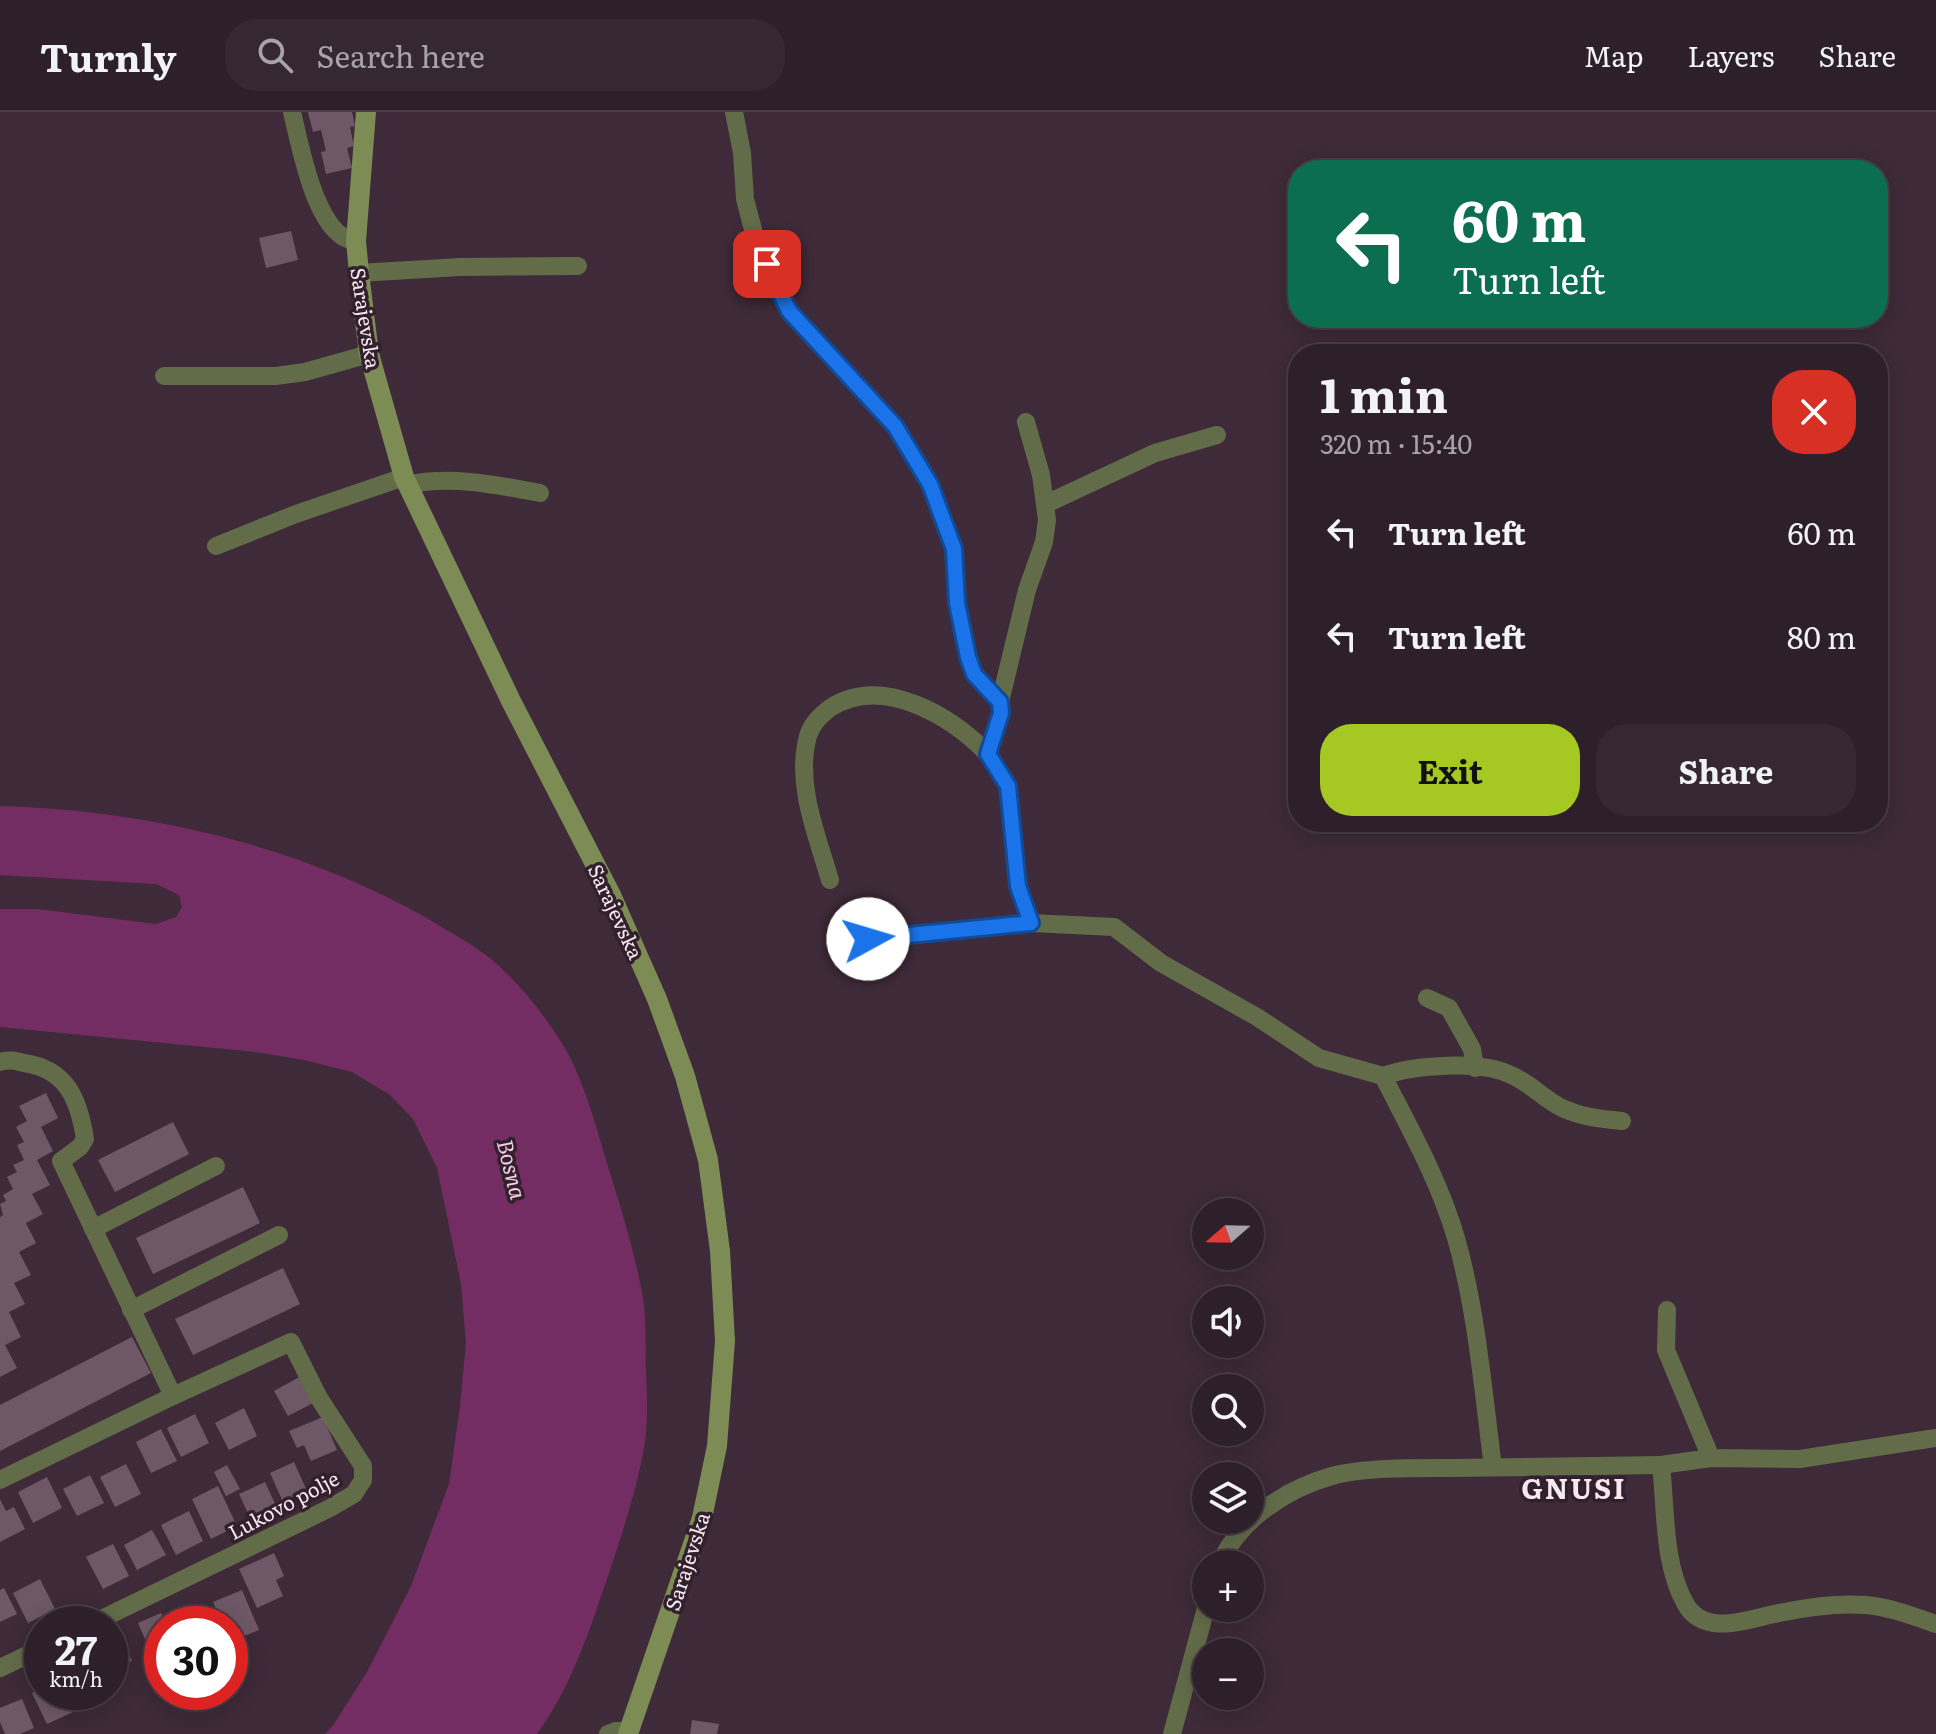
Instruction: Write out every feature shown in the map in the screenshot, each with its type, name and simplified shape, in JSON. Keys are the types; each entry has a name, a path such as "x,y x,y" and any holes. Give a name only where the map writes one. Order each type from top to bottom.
{"main road":[{"name":"Sarajevska","path":"366,112 356,241 359,273 369,354 406,481 511,701 611,895 657,999 685,1076 708,1160 720,1251 725,1341 717,1446 702,1518 628,1732"}],"street":[{"path":"292,112 305,166 319,205 334,231 349,241 356,241"},
{"path":"734,112 742,153 745,199 756,241 789,311 895,426 930,484 954,549 957,603 968,657 974,674 1000,702"},
{"path":"359,273 460,267 578,266"},
{"path":"164,376 276,376 305,372 369,354"},
{"path":"988,754 1001,713 1000,702 1027,590 1044,542 1046,504 1026,422"},
{"path":"1046,504 1155,453 1217,435"},
{"path":"216,546 296,514 406,481 460,481 540,493"},
{"path":"830,880 805,794 808,736 818,717 838,703 863,695 893,698 938,713 967,733 988,754 1008,786 1018,886 1031,923"},
{"path":"868,939 1031,923 1114,927 1161,963 1257,1017 1319,1058 1383,1076 1455,1066 1508,1073 1561,1107 1593,1119 1622,1121"},
{"path":"1427,998 1449,1008 1472,1049 1475,1068"},
{"path":"0,1062 7,1060 37,1065 62,1078 81,1112 85,1139 80,1147 61,1161 173,1396"},
{"path":"1383,1076 1429,1164 1456,1237 1470,1302 1493,1467"},
{"path":"93,1229 216,1166"},
{"path":"131,1310 279,1235"},
{"path":"1667,1310 1666,1350 1711,1458"},
{"name":"Lukovo polje","path":"0,1480 291,1342 319,1398 358,1456 363,1466 363,1480 354,1494 330,1508 128,1606"},
{"path":"1229,1550 1243,1529 1270,1505 1299,1488 1334,1475 1405,1468 1661,1465 1711,1458 1800,1459 1936,1438"},
{"path":"1661,1465 1670,1556 1677,1588 1687,1608 1706,1621 1742,1623 1775,1614 1864,1605 1903,1612 1936,1624"},
{"path":"1172,1734 1202,1622"},
{"path":"0,1668 24,1657"},
{"path":"608,1734 628,1732"}],"water":[{"name":"Bosna","path":"0,806 110,815 165,824 273,851 325,870 425,917 482,952 525,993 563,1045 588,1101 636,1263 645,1316 647,1416 645,1442 634,1492 595,1615 570,1677 537,1734 325,1734 367,1672 411,1586 449,1484 466,1343 461,1284 437,1168 413,1119 390,1095 352,1072 304,1060 256,1052 0,1027 0,909 38,909 156,924 176,917 182,907 179,895 156,884 0,875"}],"building":[{"path":"308,112 352,112 355,126 350,127 354,146 347,148 352,168 326,174 321,152 326,151 321,130 313,132"},
{"path":"291,231 298,260 266,268 259,238"},
{"path":"46,1093 58,1118 41,1127 53,1151 37,1160 50,1185 32,1194 43,1214 26,1223 36,1243 19,1252 31,1275 14,1283 25,1304 9,1312 21,1337 5,1345 17,1368 0,1377 0,1217 3,1215 0,1204 6,1201 3,1195 13,1189 7,1177 17,1172 13,1165 24,1160 17,1145 24,1142 16,1127 27,1121 19,1106"},
{"path":"173,1122 189,1154 115,1192 98,1160"},
{"path":"243,1187 260,1223 153,1274 136,1238"},
{"path":"283,1268 300,1304 193,1355 175,1319"},
{"path":"132,1337 151,1373 0,1451 0,1405"},
{"path":"303,1375 317,1401 288,1416 274,1391"},
{"path":"244,1408 257,1436 229,1450 215,1423"},
{"path":"195,1414 209,1443 181,1457 167,1428"},
{"path":"323,1417 337,1450 311,1461 304,1445 297,1448 289,1431"},
{"path":"161,1429 177,1461 151,1473 136,1442"},
{"path":"294,1462 307,1491 283,1502 270,1473"},
{"path":"126,1464 141,1494 115,1507 100,1477"},
{"path":"227,1465 240,1489 226,1496 214,1472"},
{"path":"90,1475 104,1503 77,1516 63,1489"},
{"path":"47,1477 62,1508 33,1523 18,1492"},
{"path":"265,1482 278,1510 252,1522 239,1494"},
{"path":"218,1486 237,1526 211,1539 192,1499"},
{"path":"0,1499 6,1511 14,1507 25,1529 0,1542"},
{"path":"189,1511 203,1541 176,1555 161,1525"},
{"path":"152,1530 166,1555 137,1570 124,1545"},
{"path":"113,1544 129,1576 103,1589 86,1557"},
{"path":"274,1553 284,1576 276,1580 283,1596 257,1608 239,1569"},
{"path":"40,1579 54,1606 24,1606 24,1615 13,1593"},
{"path":"4,1588 17,1614 0,1622 0,1590"},
{"path":"242,1590 259,1630 248,1635 248,1606 215,1606 213,1602"},
{"path":"144,1620 144,1637 138,1623"},
{"path":"22,1699 34,1728 20,1734 5,1734 0,1722 0,1708"},
{"path":"40,1710 72,1710 73,1712 47,1724"},
{"path":"692,1720 719,1724 717,1734 690,1734"}],"district":[{"name":"GNUSI","path":"1574,1487"}],"route":[{"path":"767,264 789,311 895,426 930,484 954,549 957,603 968,657 974,674 1000,702 1001,713 988,754 1008,786 1018,886 1031,923 868,939"}]}
